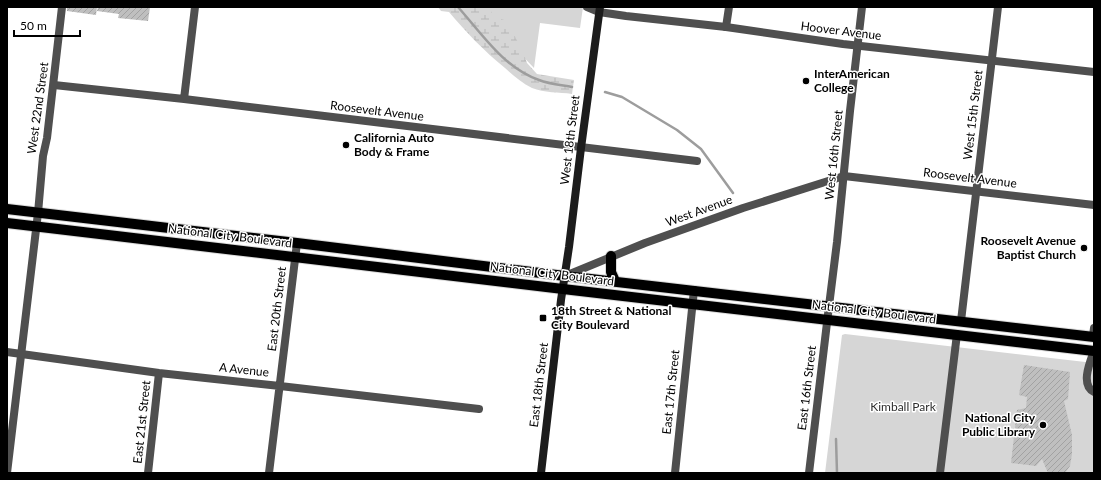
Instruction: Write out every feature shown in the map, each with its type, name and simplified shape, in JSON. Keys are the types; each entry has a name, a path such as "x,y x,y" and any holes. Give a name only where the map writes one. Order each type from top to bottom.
{"main road":[{"name":"West 18th Street","path":"565,276 599,9"},
{"name":"National City Boulevard","path":"7,209 565,276 961,321 1094,334"},
{"name":"National City Boulevard","path":"7,223 1094,351"},
{"path":"611,256 611,272 615,281"},
{"name":"East 18th Street","path":"541,473 565,276"}],"street":[{"name":"West 22nd Street","path":"8,473 37,226 43,156 54,85 62,7"},
{"path":"184,99 195,7"},
{"name":"Hoover Avenue","path":"587,7 626,16 726,27 858,46 1094,72"},
{"path":"726,27 729,7"},
{"name":"West 16th Street","path":"829,306 862,7"},
{"name":"West 15th Street","path":"961,321 998,7"},
{"name":"Roosevelt Avenue","path":"54,85 184,99 697,161"},
{"name":"Roosevelt Avenue","path":"844,176 1094,205"},
{"name":"West Avenue","path":"565,276 645,243 743,208 844,176"},
{"name":"East 20th Street","path":"269,473 297,243"},
{"name":"East 17th Street","path":"675,473 694,290"},
{"name":"East 16th Street","path":"809,473 829,306"},
{"path":"940,473 957,334"},
{"path":"1094,351 1088,366 1086,382 1091,391 1094,392"},
{"name":"A Avenue","path":"7,352 159,373 480,409"},
{"name":"East 21st Street","path":"148,473 159,373"}],"green space":[{"path":"438,7 492,7 491,11 493,16 507,21 527,63 537,74 574,80 572,94 541,91 525,84 497,62 449,12 441,11"},
{"path":"476,7 583,7 580,28 540,23 534,68"},
{"name":"Kimball Park","path":"845,334 1094,363 1094,473 825,473 842,335"}],"building":[{"path":"67,7 97,7 96,15 67,11"},
{"path":"98,7 150,7 148,21 118,18 119,14 97,11"},
{"name":"National City Public Library","path":"1024,365 1070,372 1068,399 1064,401 1072,435 1072,454 1070,466 1065,473 1048,473 1042,459 1036,466 1011,463 1017,410 1026,408 1027,397 1019,395"}],"waterway":[{"path":"458,7 494,49 504,59 526,75 543,81 572,87"},
{"path":"605,92 622,97 677,130 701,149 733,193"},
{"path":"836,439 837,473"}],"place":[{"name":"InterAmerican College","path":"806,81"},
{"name":"California Auto Body & Frame","path":"346,145"},
{"name":"Roosevelt Avenue Baptist Church","path":"1084,248"},
{"name":"18th Street & National City Boulevard","path":"543,318"},
{"name":"National City Public Library","path":"1043,425"}]}
